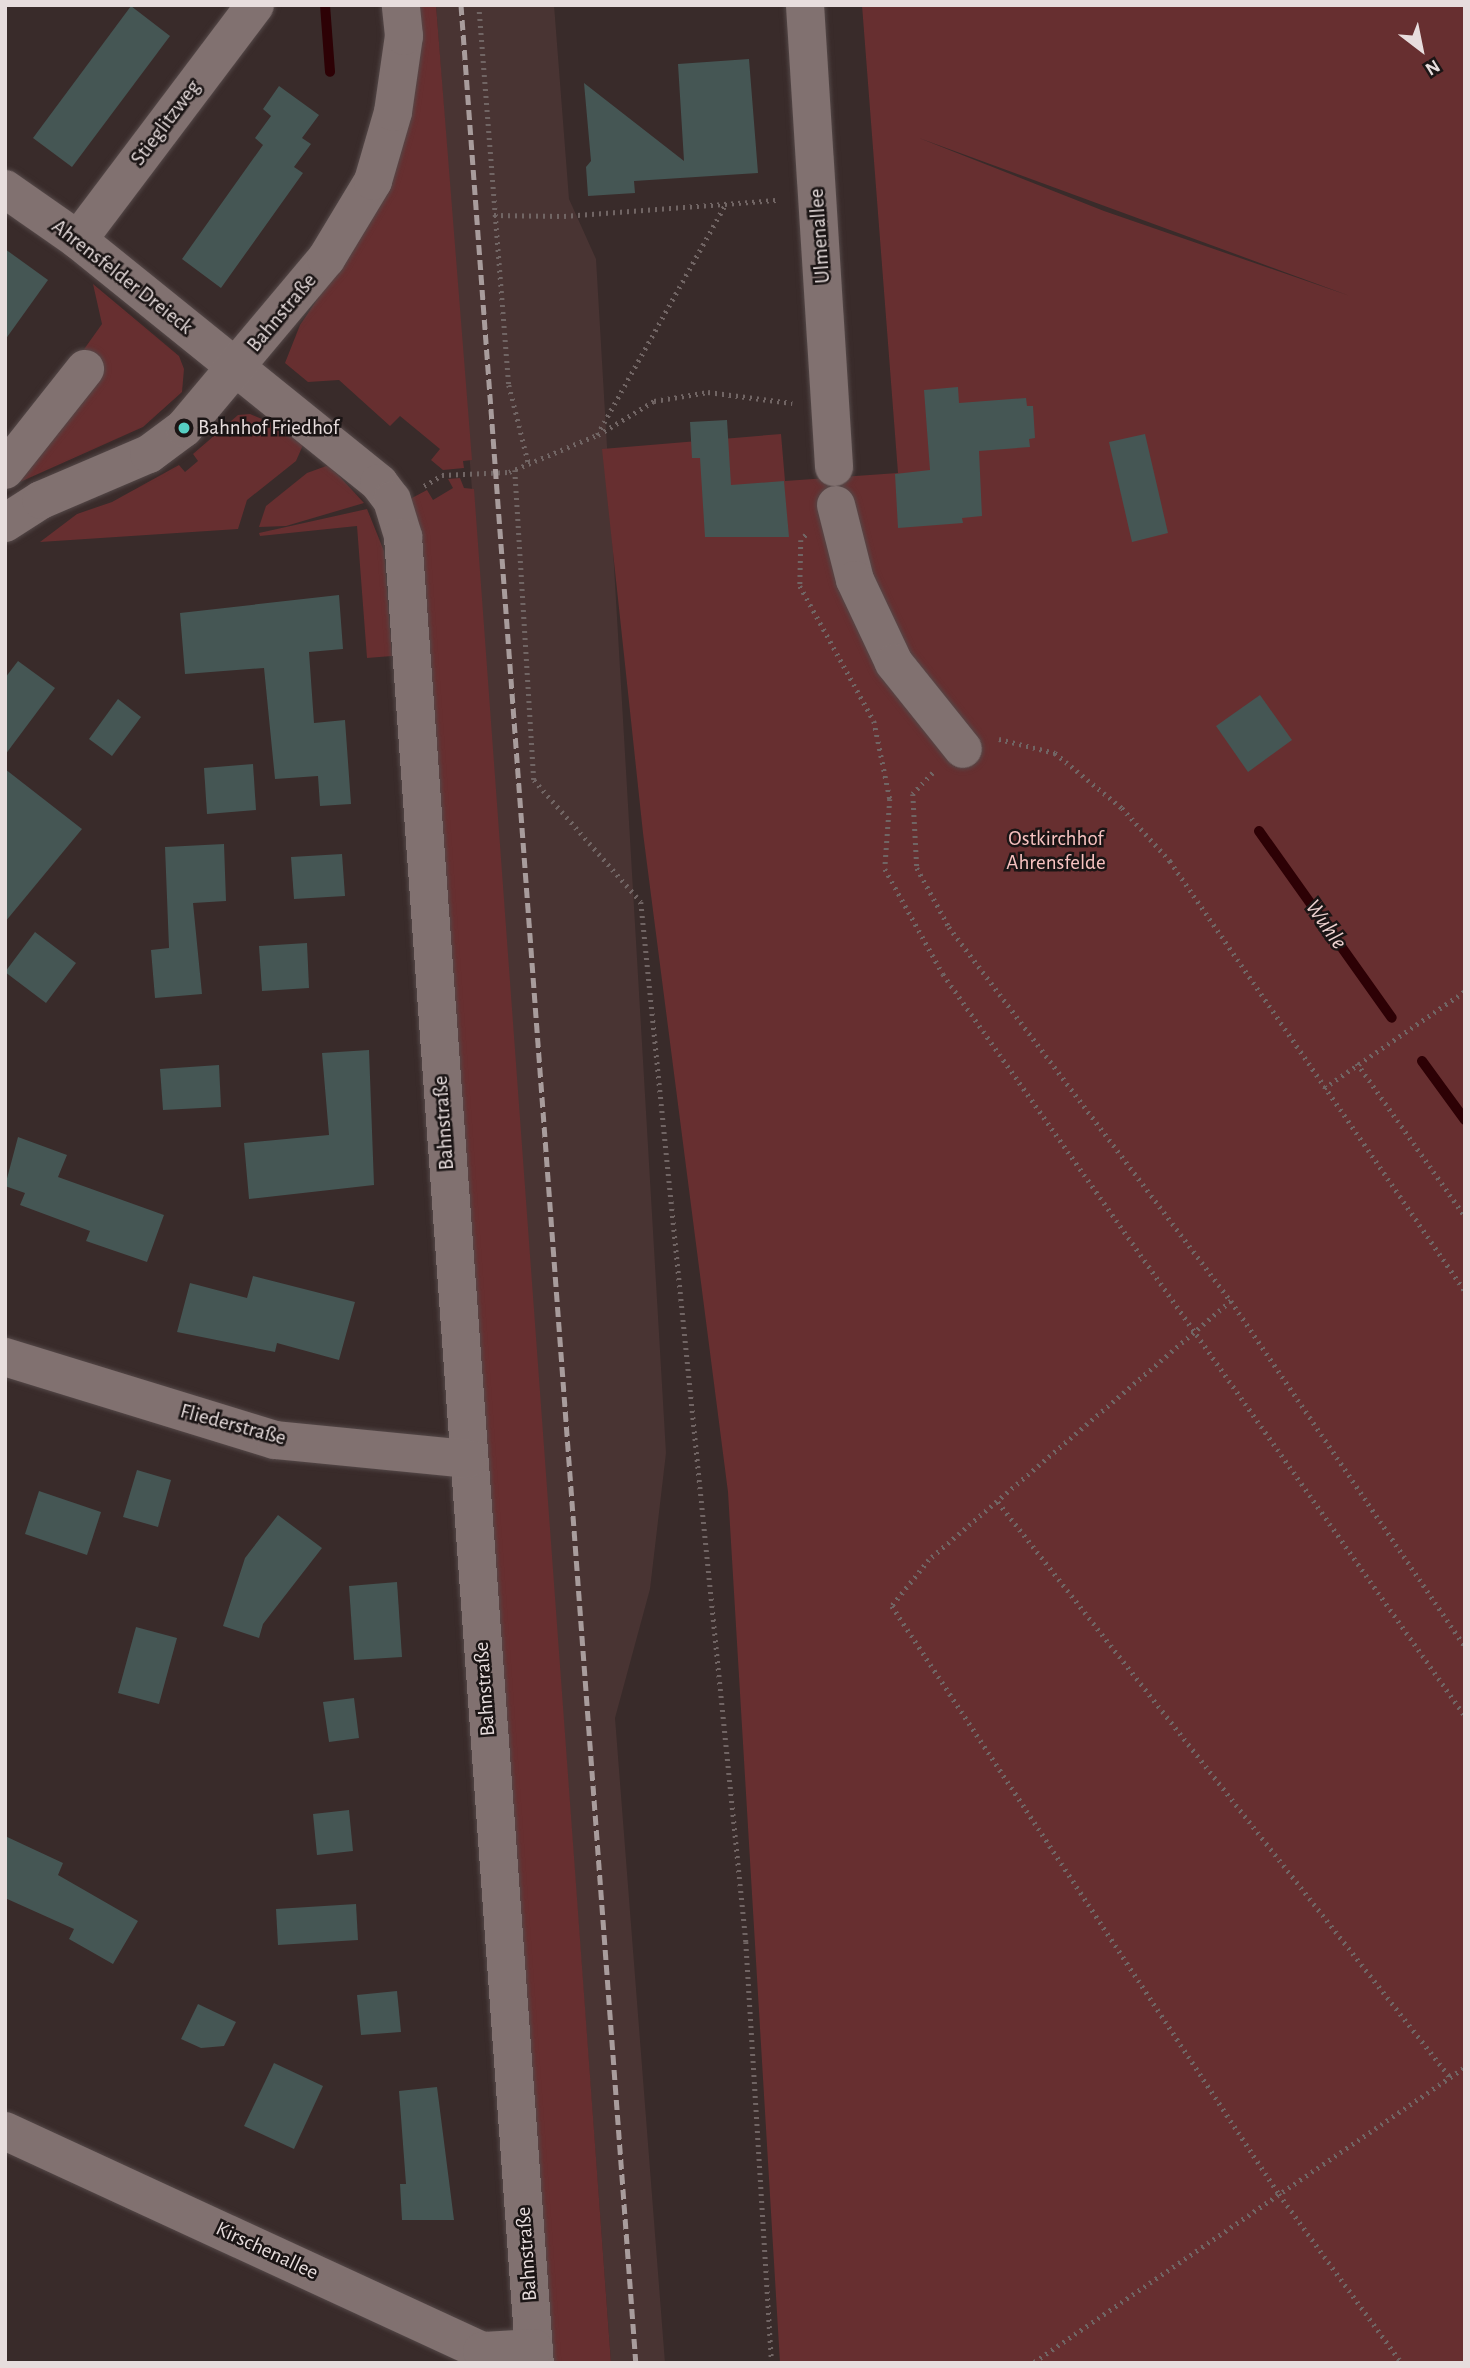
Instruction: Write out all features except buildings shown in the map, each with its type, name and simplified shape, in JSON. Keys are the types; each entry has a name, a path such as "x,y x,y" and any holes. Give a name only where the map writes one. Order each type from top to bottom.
{"street":[{"name":"Stieglitzweg","path":"78,240 255,5"},
{"name":"Bahnstraße","path":"401,5 404,36 393,112 373,181 326,259 236,368 379,483 392,500 403,537 535,2356"},
{"name":"Ulmenallee","path":"805,5 834,467"},
{"name":"Ahrensfelder Dreieck","path":"5,189 78,240 236,368"},
{"path":"8,517 149,454 184,428 236,368"},
{"path":"5,470 85,369"},
{"path":"836,505 855,580 894,663 963,749"},
{"name":"Fliederstraße","path":"5,1357 275,1440 468,1459"},
{"name":"Kirschenallee","path":"5,2131 482,2351 535,2356"}],"path":[{"path":"480,5 509,385 529,465"},
{"path":"494,215 725,205 818,197"},
{"path":"597,435 725,205"},
{"path":"443,475 515,470 597,435 654,401 708,392 793,403"},
{"path":"515,470 534,780 641,902 746,1942 772,2363"},
{"path":"836,505 801,540 800,586 874,721 890,799 885,869 943,974 1465,1716"},
{"path":"1465,1291 1170,861 1122,808 1055,753 997,739 963,749 912,794 917,868 949,927 1231,1301 1465,1646"},
{"path":"1324,1088 1465,991"},
{"path":"1357,1063 1465,1216"},
{"path":"1231,1301 929,1560 892,1606 1279,2194 1402,2363"},
{"path":"998,1502 1450,2077"},
{"path":"1034,2362 1465,2067"}],"shaded area":[{"path":"436,5 554,5 569,199 596,259 666,1453 650,1589 615,1718 665,2363 611,2363"}],"green space":[{"path":"414,5 436,5 472,460 463,461 464,468 443,470 431,460 440,449 400,416 390,426 339,380 308,382 285,363 300,325 381,204"},
{"name":"Ostkirchhof Ahrensfelde","path":"862,5 1465,5 1465,2363 780,2363 728,1492 643,833 602,449 781,434 785,481 898,473","holes":["919,138 1350,296 1104,211"]},
{"path":"93,284 179,356 184,369 182,392 143,427 20,482 70,369 102,324"},
{"path":"250,414 277,425 303,445 296,461 247,500 238,529 40,542 77,514 112,502 179,465 185,472 198,461 193,454 238,415"},
{"path":"329,465 364,503 286,526 259,527 266,506 307,473"},
{"path":"460,478 464,488 474,489 611,2363 550,2363 410,499 427,490 433,500 453,488 448,479"},
{"path":"367,509 384,551 392,656 367,658 357,526 260,536 259,533"}],"waterway":[{"name":"Wuhle","path":"325,5 330,72"},
{"name":"Wuhle","path":"1259,831 1392,1018"},
{"name":"Wuhle","path":"1422,1061 1465,1120"}],"railway":[{"path":"461,5 636,2363"}],"place":[{"name":"Bahnhof Friedhof","path":"184,428"}]}
